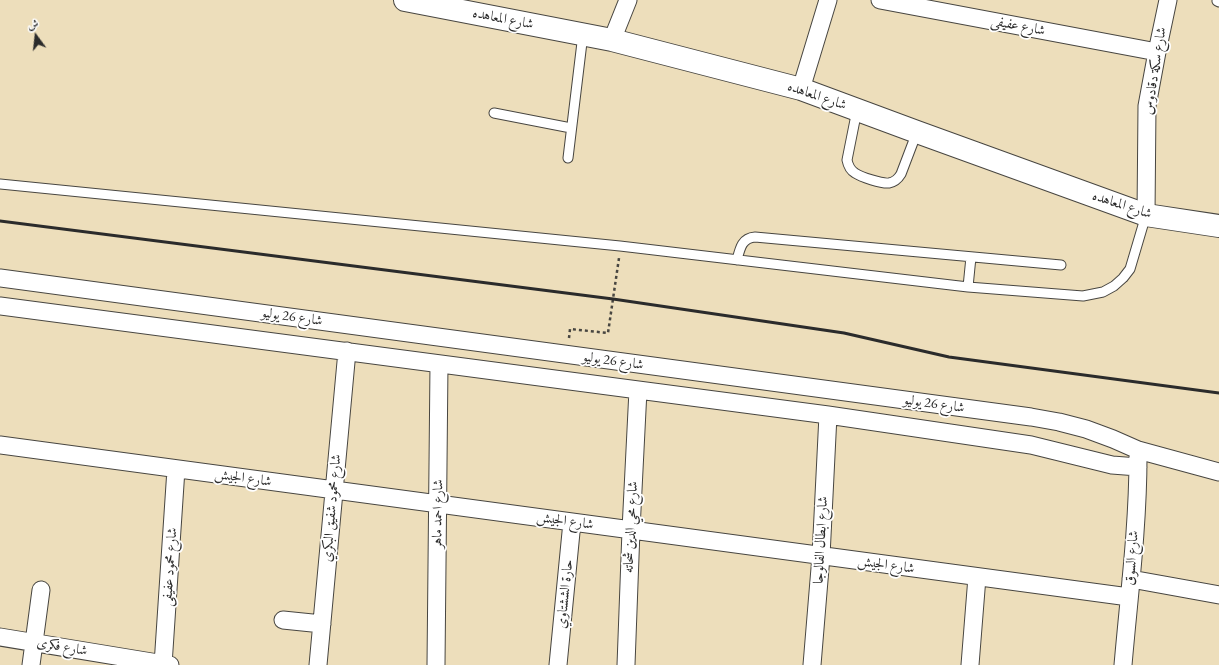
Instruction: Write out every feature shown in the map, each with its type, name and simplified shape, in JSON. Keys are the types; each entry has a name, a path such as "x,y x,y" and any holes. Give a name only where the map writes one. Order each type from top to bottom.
{"main road":[{"name":"شارع المعاهده","path":"405,0 612,40 801,89 1146,215 1219,226"}],"street":[{"path":"612,40 628,0"},
{"path":"801,89 828,0"},
{"name":"شارع عفيفى","path":"880,0 1157,52"},
{"name":"شارع سكة دقادوس","path":"1146,215 1147,106 1165,1"},
{"name":"شارع 26 يوليو","path":"0,278 1032,417 1086,429 1113,439 1138,459"},
{"name":"شارع 26 يوليو","path":"0,306 828,415 1032,445 1112,465 1138,459 1219,472"},
{"name":"شارع محمود شفيق البكري","path":"318,665 347,351"},
{"name":"شارع احمد ماهر","path":"436,665 439,364"},
{"name":"شارع محي الدين شحاته","path":"626,665 638,390"},
{"name":"شارع ابطال الفالوجا","path":"812,665 821,556 828,415"},
{"name":"شارع الجيش","path":"0,445 1129,597"},
{"name":"شارع السوق","path":"1123,665 1131,579 1138,459"},
{"name":"شارع محمود عفيفى","path":"166,665 176,469"},
{"name":"حارة الششتاوي","path":"558,665 572,522"},
{"path":"970,665 977,577"},
{"path":"1131,579 1219,595"},
{"path":"31,665 41,590"},
{"path":"283,620 322,624"},
{"name":"شارع فكرى","path":"0,637 166,665"}],"lane":[{"path":"568,158 583,34"},
{"path":"857,110 847,160 848,165 856,174 888,183 898,179 917,132"},
{"path":"494,113 571,128"},
{"path":"0,184 620,246 968,287 1084,296 1103,292 1114,286 1130,269 1146,215"},
{"path":"737,260 742,244 750,237 755,237 1061,265"},
{"path":"968,287 971,256"}],"path":[{"path":"567,354 570,329 608,333 620,246"}],"railway":[{"path":"0,221 613,299 844,333 949,357 1219,393"}]}
